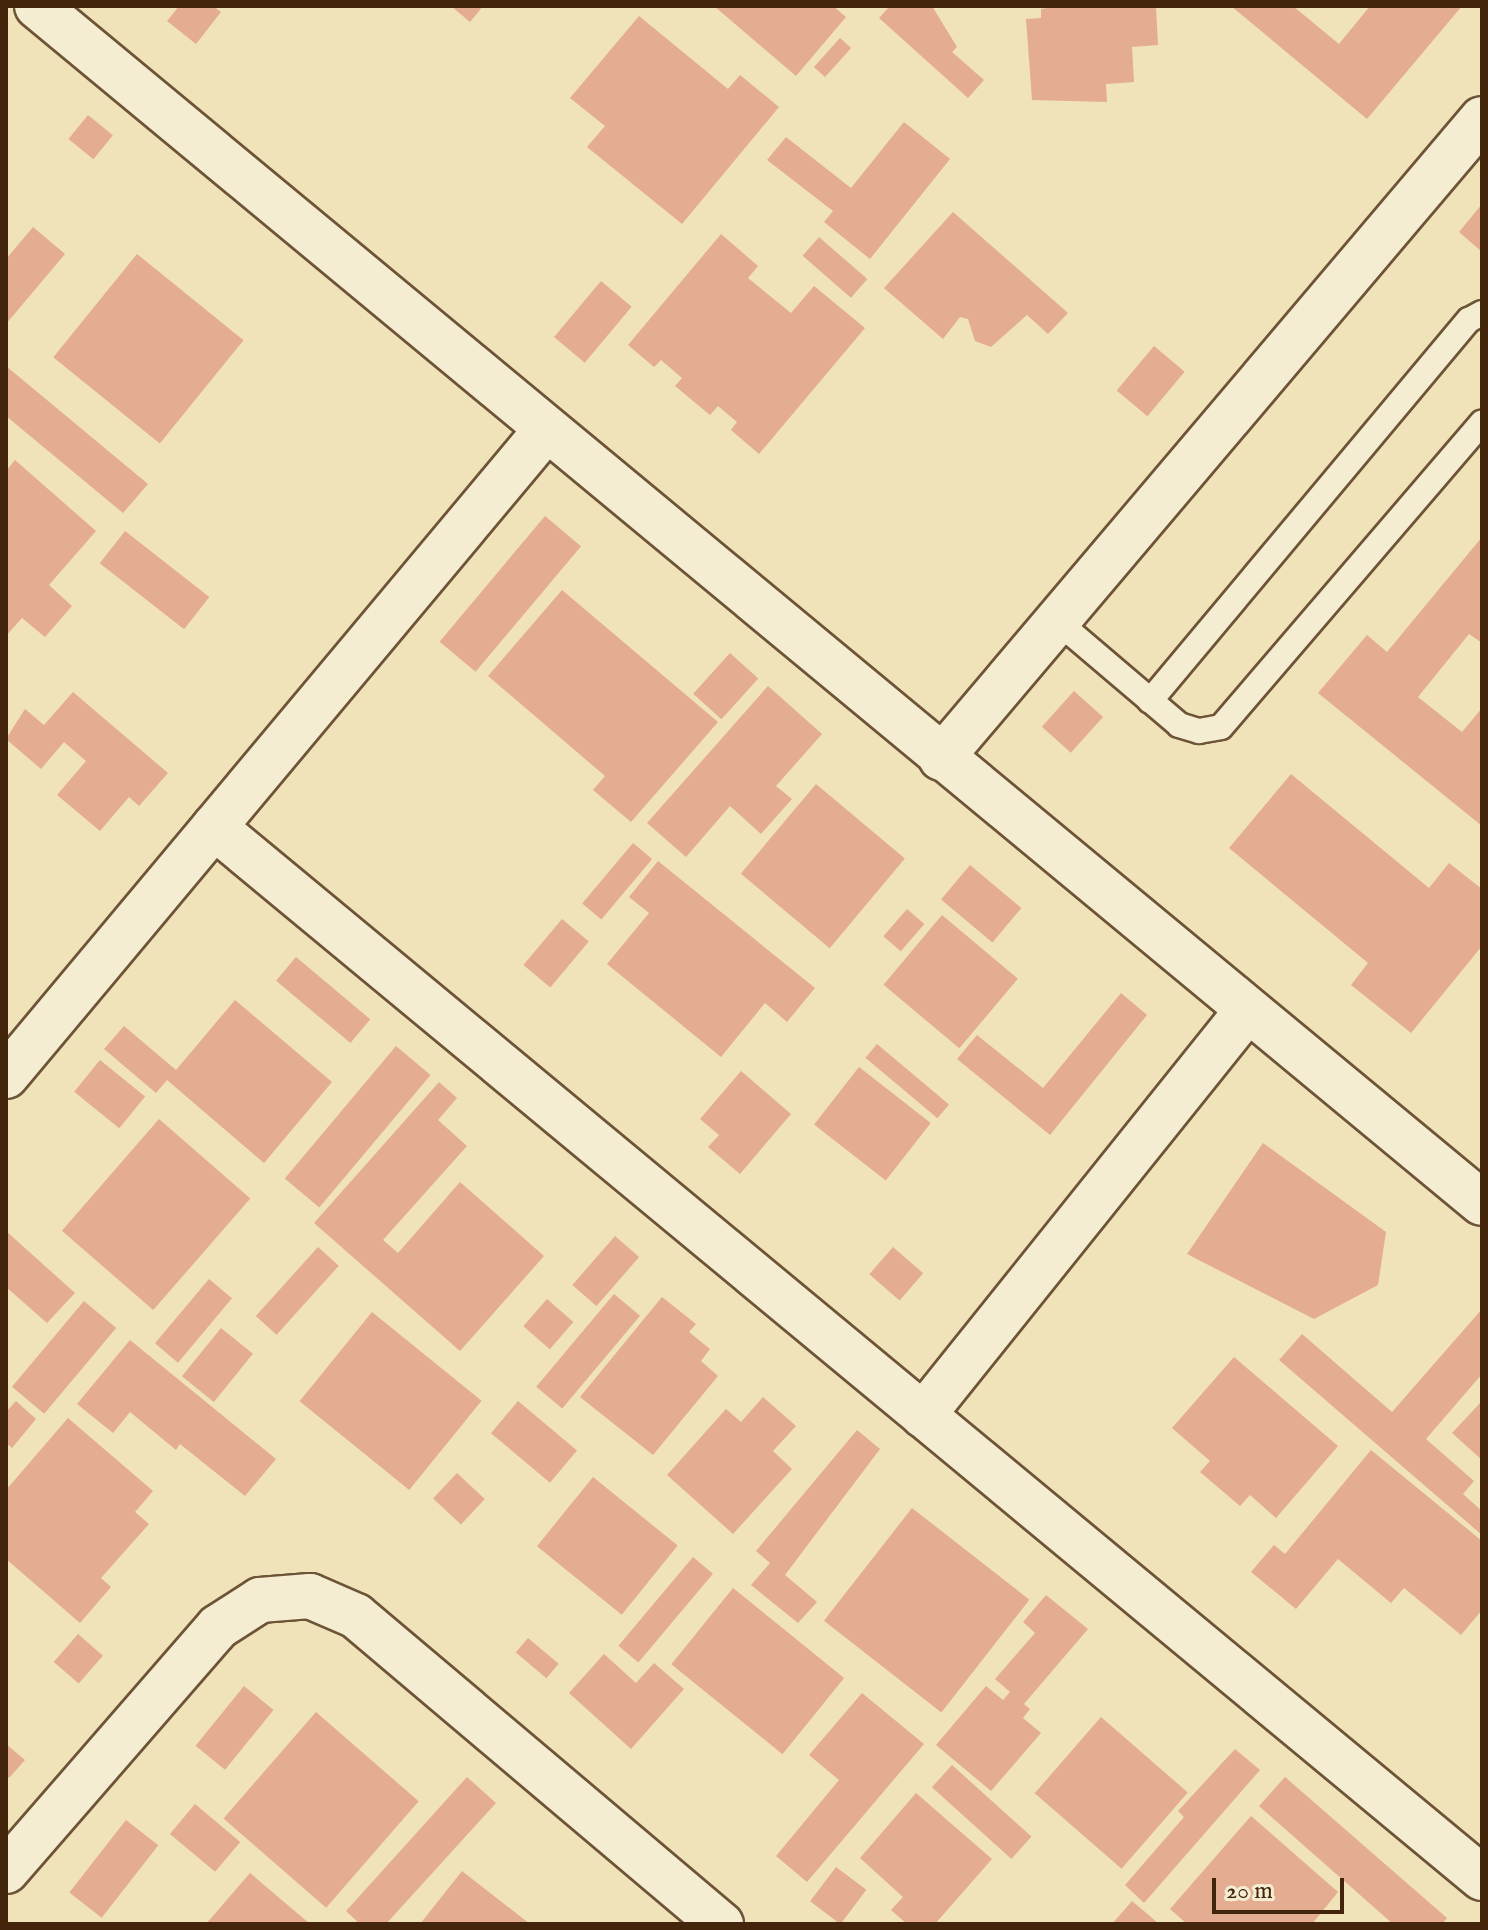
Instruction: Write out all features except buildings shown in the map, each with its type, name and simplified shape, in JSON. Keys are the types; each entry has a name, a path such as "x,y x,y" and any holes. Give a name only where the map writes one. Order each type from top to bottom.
{"street":[{"path":"37,6 1246,1012 1482,1203"},
{"path":"941,758 1482,119"},
{"path":"6,1076 546,430"},
{"path":"214,827 1482,1878"},
{"path":"923,1415 1246,1012"},
{"path":"6,1871 218,1627 260,1600 310,1596 356,1616 721,1924"}],"lane":[{"path":"1150,701 1469,320 1482,313"},
{"path":"1057,621 1150,701 1189,729 1211,730 1231,721 1482,423"}]}
